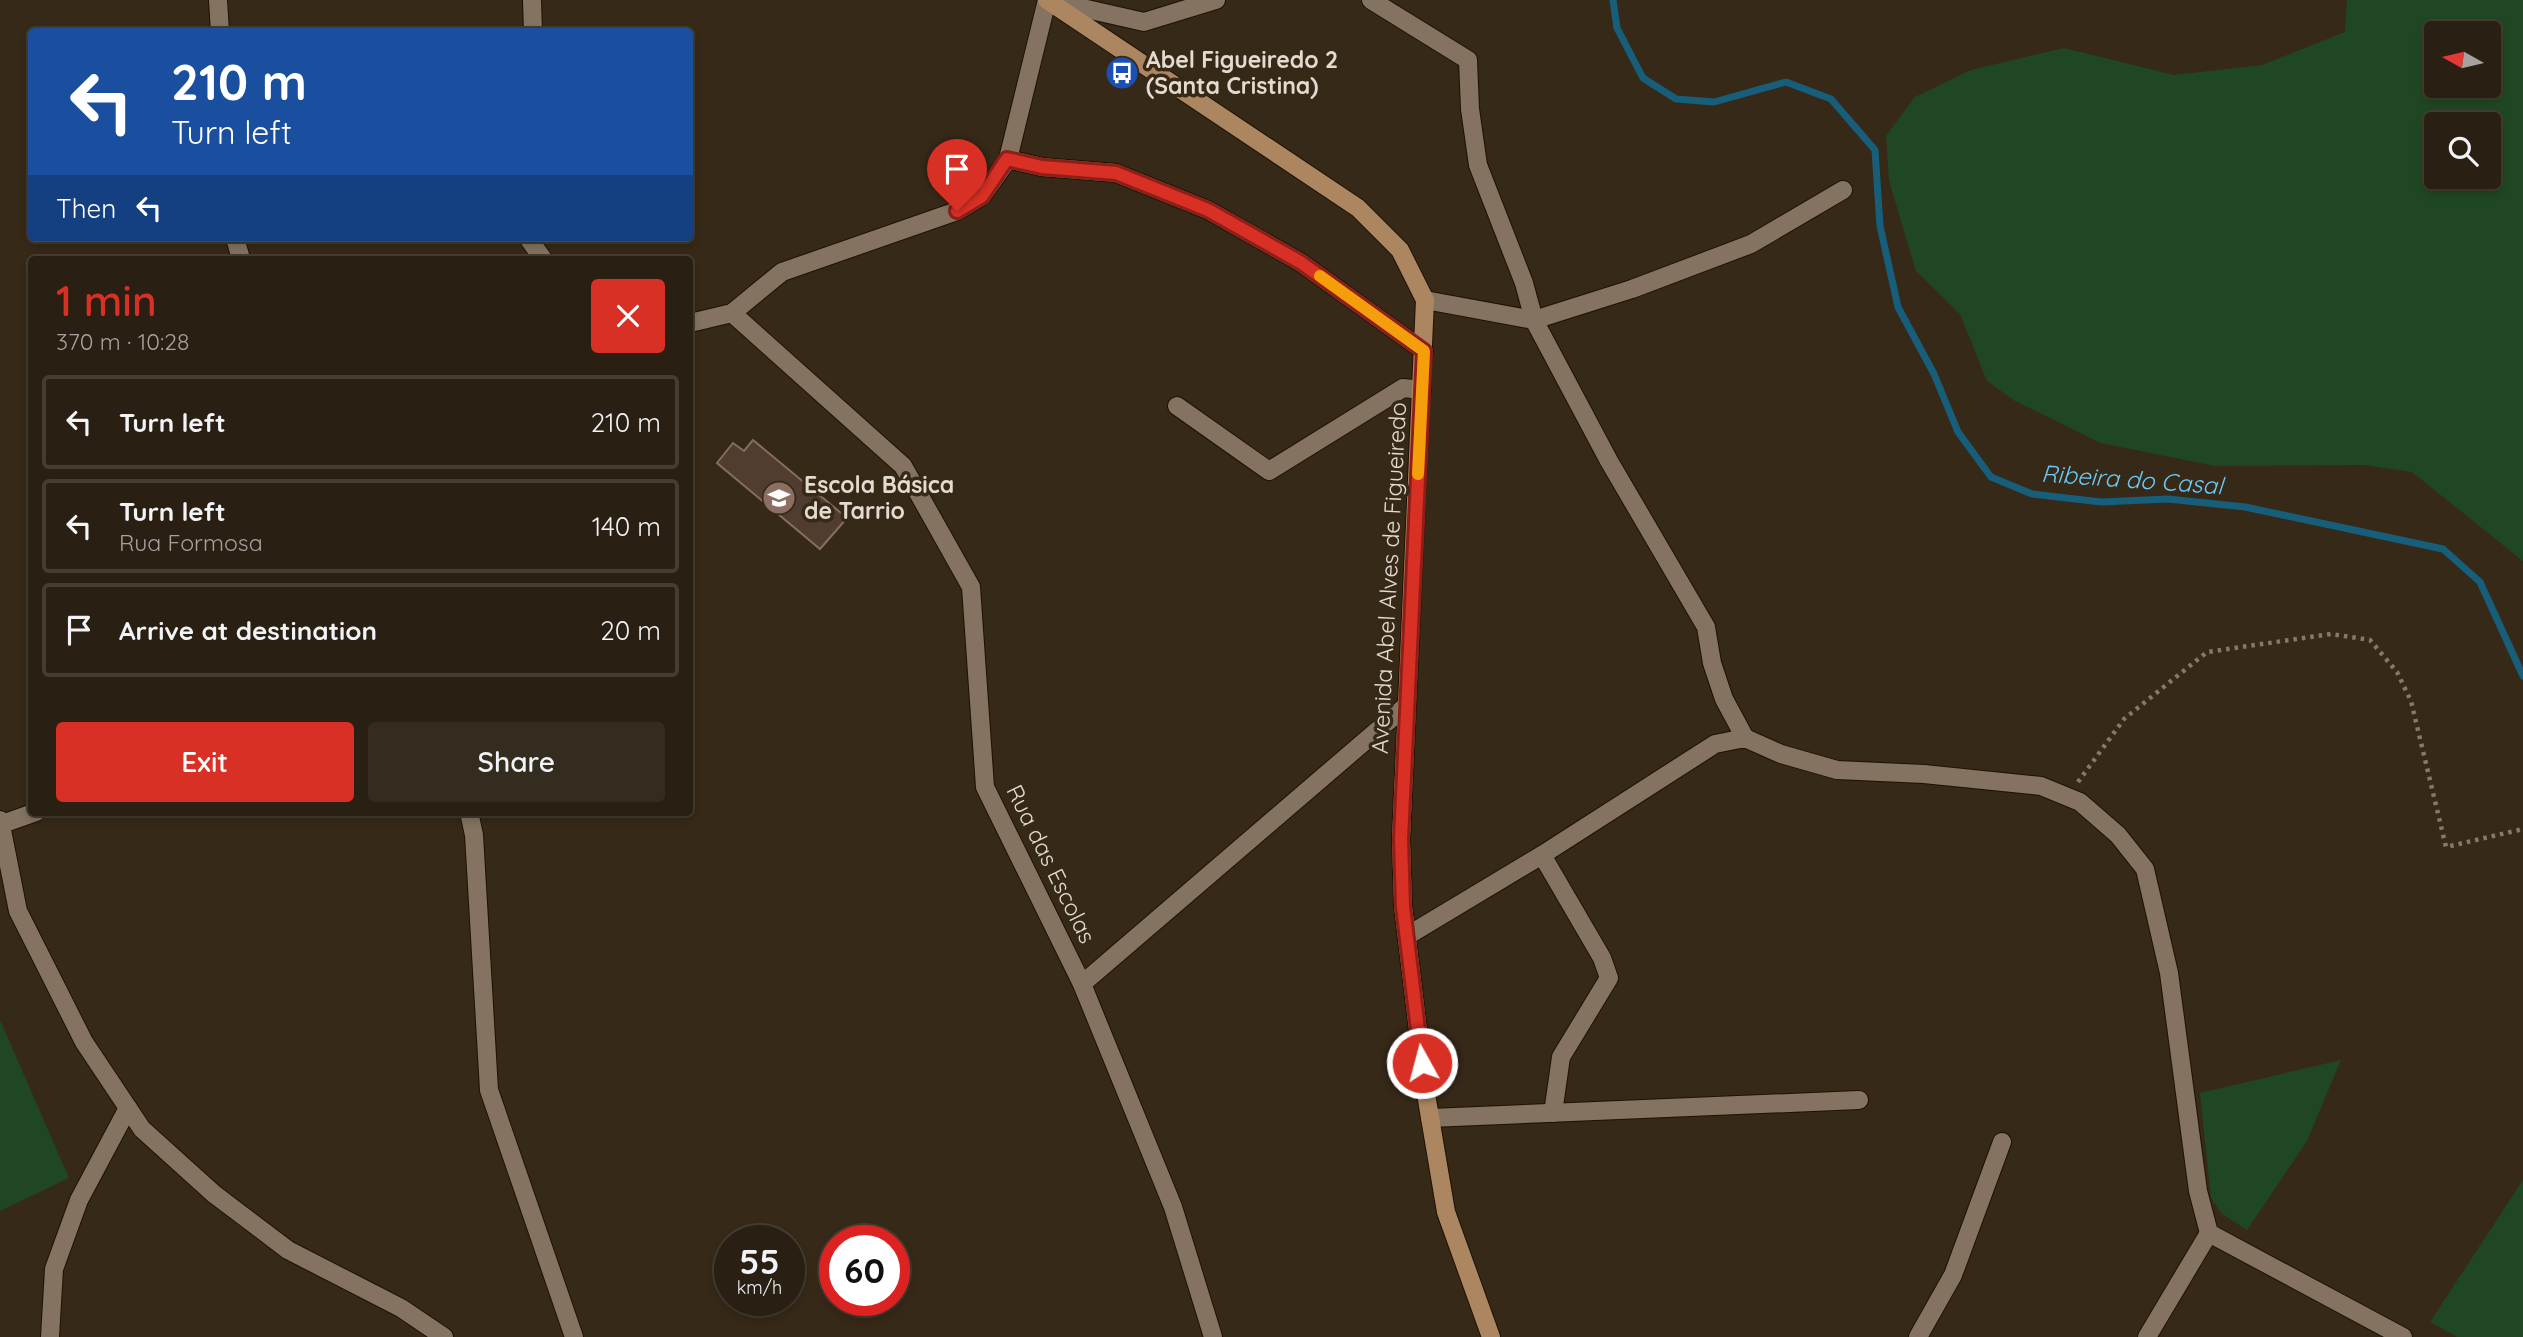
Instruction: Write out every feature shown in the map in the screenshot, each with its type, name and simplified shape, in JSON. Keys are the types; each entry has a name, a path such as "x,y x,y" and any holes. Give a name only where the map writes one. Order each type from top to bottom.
{"main road":[{"name":"Avenida Abel Alves de Figueiredo","path":"1047,0 1358,208 1400,250 1425,300 1401,839 1407,936 1430,1118 1446,1212 1491,1337"}],"street":[{"path":"218,0 220,28"},
{"path":"532,0 533,28"},
{"path":"693,322 732,313 782,272 957,211 982,196 1007,159 1047,0 1144,22 1216,0"},
{"path":"1371,0 1468,60 1470,109 1478,165 1524,283 1534,320 1609,461 1706,627 1712,663 1724,699 1745,738"},
{"path":"1007,159 1042,167 1116,173 1208,210 1300,262 1424,351"},
{"path":"1425,300 1534,320 1632,289 1751,244 1843,190"},
{"name":"Rua das Escolas","path":"732,313 903,466 971,587 985,787 1082,984 1173,1207 1213,1337"},
{"path":"1177,406 1269,471 1404,388 1422,390"},
{"path":"1082,984 1407,705"},
{"path":"1407,936 1542,855 1715,744 1745,738 1781,754 1837,770 1924,774 2041,786 2080,802 2118,835 2145,869 2169,973 2198,1191 2209,1233 2147,1337"},
{"path":"28,814 1,822 18,911 84,1042 142,1129 214,1194 288,1250 401,1308 444,1337"},
{"path":"470,816 474,835 489,1090 574,1337"},
{"path":"1542,855 1602,958 1609,978 1560,1057 1553,1113"},
{"path":"1430,1118 1859,1100"},
{"path":"50,1337 54,1269 79,1200 128,1108"},
{"path":"1918,1337 1953,1275 2002,1142"},
{"path":"2209,1233 2403,1337"}],"path":[{"path":"2067,797 2124,719 2207,652 2331,634 2370,640 2397,672 2411,701 2446,847 2523,828"}],"green space":[{"path":"2347,0 2523,0 2523,561 2412,472 2364,465 2215,466 2101,443 2015,401 1987,381 1960,314 1916,271 1889,181 1886,136 1915,97 1971,70 2064,48 2174,75 2262,65 2345,32"},
{"path":"0,1020 69,1178 0,1211"},
{"path":"2341,1060 2307,1141 2247,1230 2222,1214 2211,1198 2200,1093"},
{"path":"2523,1180 2523,1337 2457,1337 2430,1322"}],"building":[{"path":"753,440 847,518 820,549 717,463 733,443 744,451"}],"waterway":[{"name":"Ribeira do Casal","path":"1613,0 1617,28 1643,78 1676,99 1714,102 1786,82 1831,99 1875,150 1880,226 1898,307 1934,374 1958,432 1991,477 2032,494 2101,502 2168,499 2245,507 2443,549 2480,582 2523,676"}],"slow traffic":[{"path":"1320,276 1424,351 1418,474"}],"place":[{"name":"Abel Figueiredo 2 (Santa Cristina)","path":"1122,73"},
{"name":"Escola Básica de Tarrio","path":"779,498"}],"route":[{"path":"957,211 982,196 1007,159 1042,167 1116,173 1208,210 1300,262 1424,351 1401,839 1403,906 1422,1063"}]}
